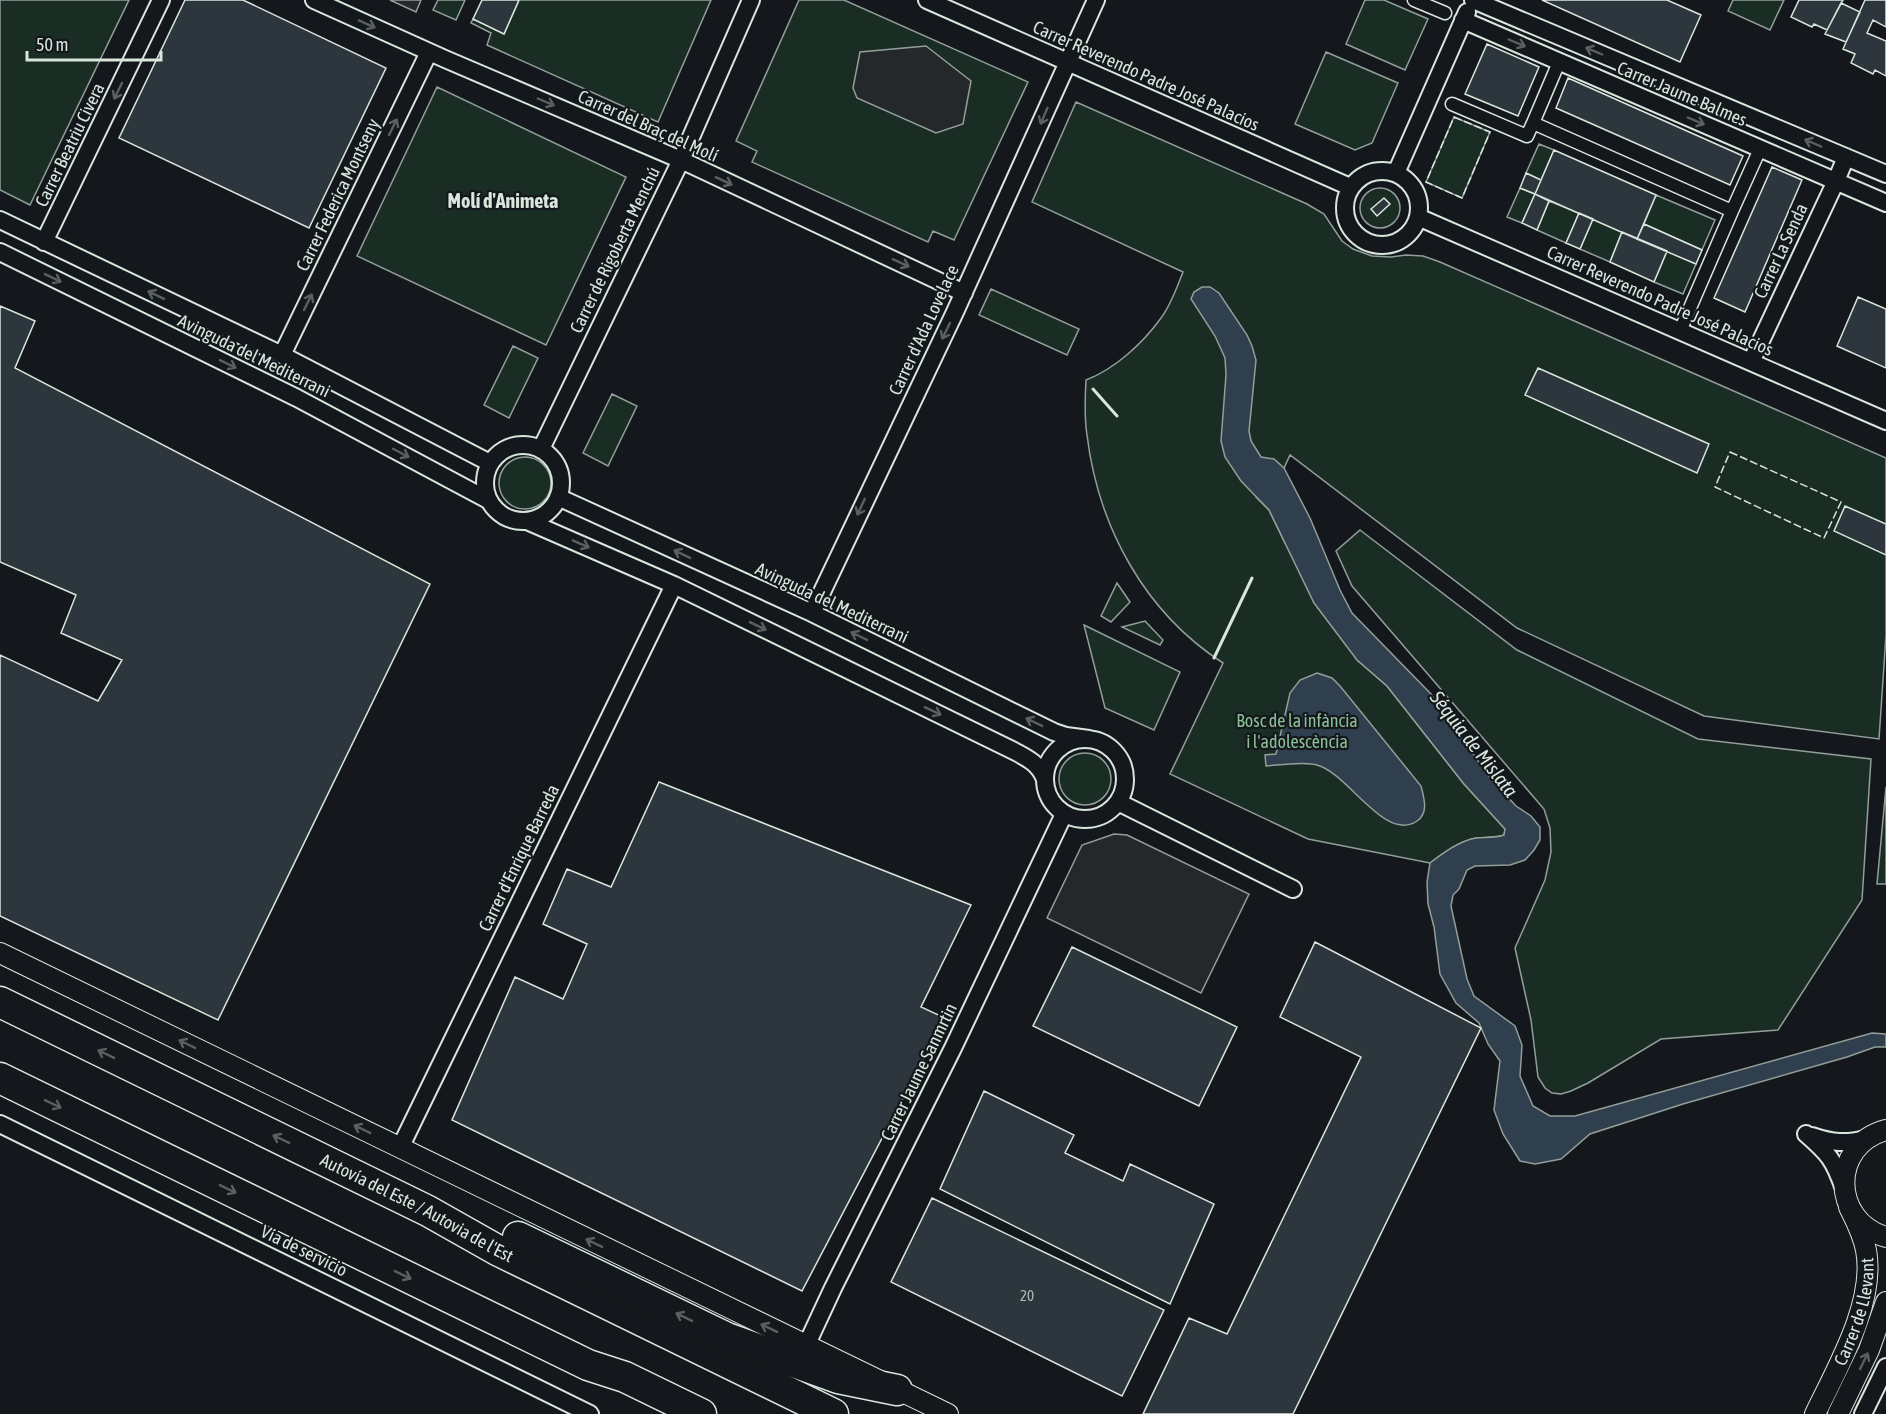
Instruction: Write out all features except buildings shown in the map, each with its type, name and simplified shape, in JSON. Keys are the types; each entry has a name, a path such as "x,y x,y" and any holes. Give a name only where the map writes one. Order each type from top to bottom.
{"highway":[{"name":"Autovía del Este / Autovia de l'Est","path":"0,1002 428,1211 497,1250 833,1414"},
{"path":"0,1078 588,1365 625,1377 701,1414"},
{"path":"428,1211 503,1230 727,1338 838,1378 897,1390"},
{"path":"588,1365 616,1393 657,1414"}],"street":[{"name":"Carrer Beatriu Civera","path":"44,242 161,0"},
{"name":"Carrer del Braç del Molí","path":"314,0 681,160 964,292"},
{"name":"Carrer de Rigoberta Menchú","path":"541,449 681,160 751,0"},
{"name":"Carrer Reverendo Padre José Palacios","path":"927,0 1350,187"},
{"name":"Carrer d'Ada Lovelace","path":"812,613 1013,188 1096,0"},
{"path":"1414,0 1445,13"},
{"path":"1396,173 1472,0"},
{"name":"Carrer Jaume Balmes","path":"1472,0 1886,174"},
{"name":"Carrer Jaume Balmes","path":"1463,20 1886,203"},
{"name":"Carrer Federica Montseny","path":"282,355 429,52"},
{"path":"1452,104 1527,136 1559,62"},
{"path":"1533,123 1732,211"},
{"path":"1680,331 1760,148"},
{"name":"Carrer La Senda","path":"1750,362 1846,157"},
{"path":"1376,171 1396,173 1413,186 1418,196 1419,217 1413,229 1393,244 1380,246 1367,243 1356,236 1348,225 1344,212 1345,199 1350,187 1357,180 1376,171"},
{"name":"Carrer Reverendo Padre José Palacios","path":"1419,217 1886,422"},
{"name":"Avinguda del Mediterrani","path":"0,220 282,355 490,463"},
{"name":"Avinguda del Mediterrani","path":"0,252 297,398 488,500"},
{"path":"527,521 545,514 553,507 558,497 561,479 555,462 541,449 530,445 518,445 497,454 490,463 485,477 488,500 504,516 527,521 674,585 1032,760 1040,768 1044,777"},
{"name":"Avinguda del Mediterrani","path":"558,497 812,613 1054,732 1089,739"},
{"name":"Carrer d'Enrique Barreda","path":"400,1148 674,585"},
{"path":"1076,739 1089,739 1111,748 1119,757 1126,780 1124,792 1110,811 1088,820 1076,819 1064,814 1049,798 1044,777 1047,764 1059,748 1076,739"},
{"path":"1118,802 1293,889"},
{"name":"Carrer Jaume Sanmrtin","path":"806,1346 1025,900 1064,814"},
{"path":"0,953 948,1414"},
{"name":"Vía de servicio","path":"0,1124 590,1414"},
{"path":"1886,1130 1866,1139 1848,1143 1828,1141 1806,1134 1835,1164 1846,1198 1860,1222 1875,1234 1886,1237"},
{"path":"1846,1198 1845,1170 1853,1153 1866,1139"},
{"name":"Carrer de Llevant","path":"1815,1414 1852,1334 1865,1289 1866,1252 1861,1232 1846,1198"},
{"name":"Carrer de Llevant","path":"1838,1414 1869,1350 1886,1302"},
{"path":"1863,1414 1886,1366"}],"green space":[{"path":"0,0 129,0 30,205 0,190"},
{"path":"438,0 465,0 456,20 433,10"},
{"path":"519,0 711,0 658,122 487,45 491,33 471,23 473,19 504,34"},
{"path":"799,0 844,0 1028,82 954,240 933,231 928,242 752,162 757,151 736,141"},
{"path":"1365,0 1384,0 1428,19 1405,70 1346,44"},
{"path":"1733,0 1784,0 1770,30 1728,11"},
{"path":"1326,52 1398,83 1372,143 1355,150 1295,124"},
{"path":"437,87 626,177 546,345 357,256"},
{"name":"Bosc de la infància i l'adolescència","path":"1076,102 1307,204 1324,214 1342,241 1353,249 1372,256 1423,256 1440,262 1886,458 1886,635 1879,739 1704,716 1517,628 1290,455 1284,468 1256,497 1269,510 1284,541 1357,660 1387,686 1464,784 1505,829 1504,835 1465,841 1430,863 1308,839 1170,774 1223,663 1170,619 1148,592 1114,534 1093,469 1086,428 1085,401 1086,380 1118,362 1146,337 1168,307 1183,272 1032,202"},
{"path":"1454,117 1490,132 1462,198 1426,182"},
{"path":"1539,144 1554,150 1541,180 1526,173"},
{"path":"1380,188 1394,194 1400,208 1394,222 1380,228 1366,222 1360,208 1366,194"},
{"path":"1520,188 1535,194 1522,223 1507,217"},
{"path":"1656,195 1715,220 1702,250 1644,224"},
{"path":"1549,201 1579,213 1566,243 1537,230"},
{"path":"1593,219 1622,232 1610,262 1580,249"},
{"path":"1667,251 1696,264 1683,294 1654,282"},
{"path":"991,289 1079,329 1067,355 979,315"},
{"path":"513,346 538,358 509,418 484,405"},
{"path":"612,394 637,406 608,466 583,453"},
{"path":"525,457 539,461 547,469 551,483 547,497 539,505 525,509 511,505 503,497 499,483 503,469 511,461"},
{"path":"1360,530 1517,650 1698,739 1871,759 1862,900 1778,1030 1661,1039 1571,1091 1561,1094 1552,1093 1545,1088 1538,1077 1531,1020 1515,948 1545,880 1551,852 1550,828 1544,809 1352,586 1336,551"},
{"path":"1117,583 1130,602 1111,622 1101,616"},
{"path":"1145,621 1163,640 1160,645 1122,627"},
{"path":"1084,625 1180,672 1154,730 1105,708"},
{"path":"1085,753 1095,755 1103,761 1109,769 1111,779 1109,789 1103,797 1095,803 1085,805 1075,803 1067,797 1061,789 1059,779 1061,769 1067,761 1075,755"},
{"path":"1886,787 1886,884 1877,884"}],"shaded area":[{"path":"390,0 421,0 416,12"},
{"path":"926,46 971,81 963,124 936,133 857,98 853,88 860,52"},
{"path":"1114,834 1127,835 1249,894 1201,993 1047,918 1082,845"}],"water":[{"path":"1202,287 1210,287 1219,293 1247,335 1256,360 1249,431 1251,441 1261,457 1274,459 1284,468 1310,518 1352,613 1431,694 1491,779 1540,827 1540,840 1525,860 1510,865 1475,866 1467,870 1459,889 1453,895 1451,906 1467,979 1474,996 1515,1026 1522,1045 1520,1076 1533,1106 1550,1116 1575,1116 1872,1033 1886,1034 1886,1047 1875,1047 1590,1134 1561,1159 1535,1164 1520,1161 1503,1134 1494,1110 1500,1061 1488,1044 1479,1023 1456,1003 1440,974 1434,927 1428,904 1427,882 1430,863 1446,851 1476,838 1504,835 1505,829 1464,784 1387,686 1357,660 1314,603 1269,510 1241,481 1225,457 1221,441 1226,375 1225,358 1215,336 1191,299 1194,292"},
{"path":"1317,673 1332,678 1340,686 1421,786 1424,810 1417,821 1405,825 1392,823 1379,815 1341,780 1317,765 1299,763 1266,766 1265,755 1276,754 1290,693 1300,680"}],"fence":[{"path":"1454,117 1490,132 1462,198 1426,182 1454,117"},
{"path":"1730,452 1841,502 1824,538 1715,487 1730,452"}],"wall":[{"path":"1093,389 1117,416"},
{"path":"1214,658 1252,578"}],"district":[{"name":"Molí d'Animeta","path":"503,201"}],"water label":[{"name":"Séquia de Mislata","path":"1474,744"}]}
